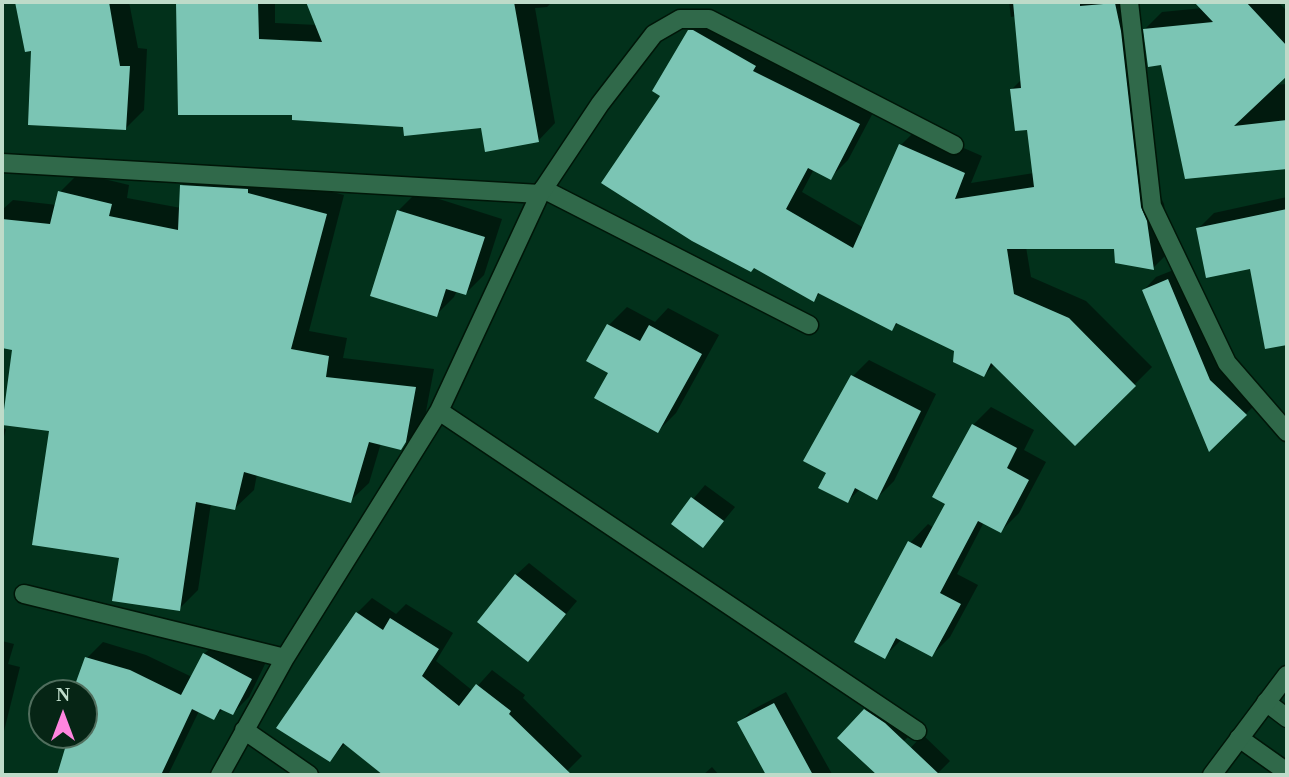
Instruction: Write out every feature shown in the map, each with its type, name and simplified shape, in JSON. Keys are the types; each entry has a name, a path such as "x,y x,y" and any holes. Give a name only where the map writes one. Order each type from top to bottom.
{"street":[{"path":"1129,2 1152,206 1227,363 1287,432"},
{"path":"220,775 285,658 439,411 542,192 600,104 654,34 667,25 693,17 709,19 954,145"},
{"path":"2,163 542,192 809,325"},
{"path":"439,411 917,731"},
{"path":"24,594 285,658"},
{"path":"1212,775 1287,675"},
{"path":"1266,702 1287,718"},
{"path":"244,730 309,775"},
{"path":"1239,738 1287,772"}],"building":[{"path":"15,2 109,2 120,66 130,66 126,130 28,125 31,51 25,52"},
{"path":"176,2 258,2 259,39 322,42 306,2 514,2 539,142 485,152 481,128 404,136 403,127 292,120 292,115 178,115"},
{"path":"1013,2 1080,2 1080,6 1115,3 1121,31 1141,207 1147,221 1154,270 1115,263 1114,249 1007,249 1014,294 1069,318 1136,386 1075,446 991,363 984,377 953,362 954,351 896,323 892,331 818,293 814,302 754,268 751,272 692,241 601,183 660,96 652,91 688,30 693,30 756,66 753,71 860,124 831,180 808,168 786,209 853,248 899,144 965,173 955,199 1034,187 1027,130 1015,131 1010,89 1021,88"},
{"path":"1194,2 1246,2 1287,46 1287,76 1234,126 1287,120 1287,169 1185,179 1161,65 1148,67 1143,29 1213,22"},
{"path":"180,185 248,189 248,193 327,214 291,349 329,356 326,377 416,387 406,442 401,450 369,442 351,503 244,472 235,510 196,502 180,611 112,601 119,558 32,545 49,431 2,425 12,350 2,348 2,219 50,224 58,191 112,204 109,216 178,230"},
{"path":"1287,209 1287,345 1265,349 1250,269 1206,278 1196,228"},
{"path":"397,210 485,237 466,295 446,289 437,317 370,296"},
{"path":"1168,279 1210,380 1247,415 1209,452 1142,290"},
{"path":"607,324 640,341 649,325 702,354 658,433 594,398 608,373 586,361"},
{"path":"851,375 921,411 877,500 855,488 848,503 818,488 826,473 803,461"},
{"path":"972,424 1017,448 1007,468 1029,480 1001,533 978,521 940,593 961,604 932,657 896,638 885,659 854,642 908,541 921,548 945,504 932,497"},
{"path":"691,497 724,521 703,548 671,524"},
{"path":"515,574 566,614 528,662 477,622"},
{"path":"356,612 383,630 390,618 439,649 422,676 459,706 476,684 511,711 509,714 572,775 383,775 343,743 330,762 276,728"},
{"path":"203,653 252,679 233,715 220,709 214,720 192,709 161,775 57,775 65,749 98,749 98,679 77,679 85,657 130,670 181,695"},
{"path":"774,703 813,775 766,775 737,722"},
{"path":"864,709 885,723 940,775 877,775 837,738"}]}
